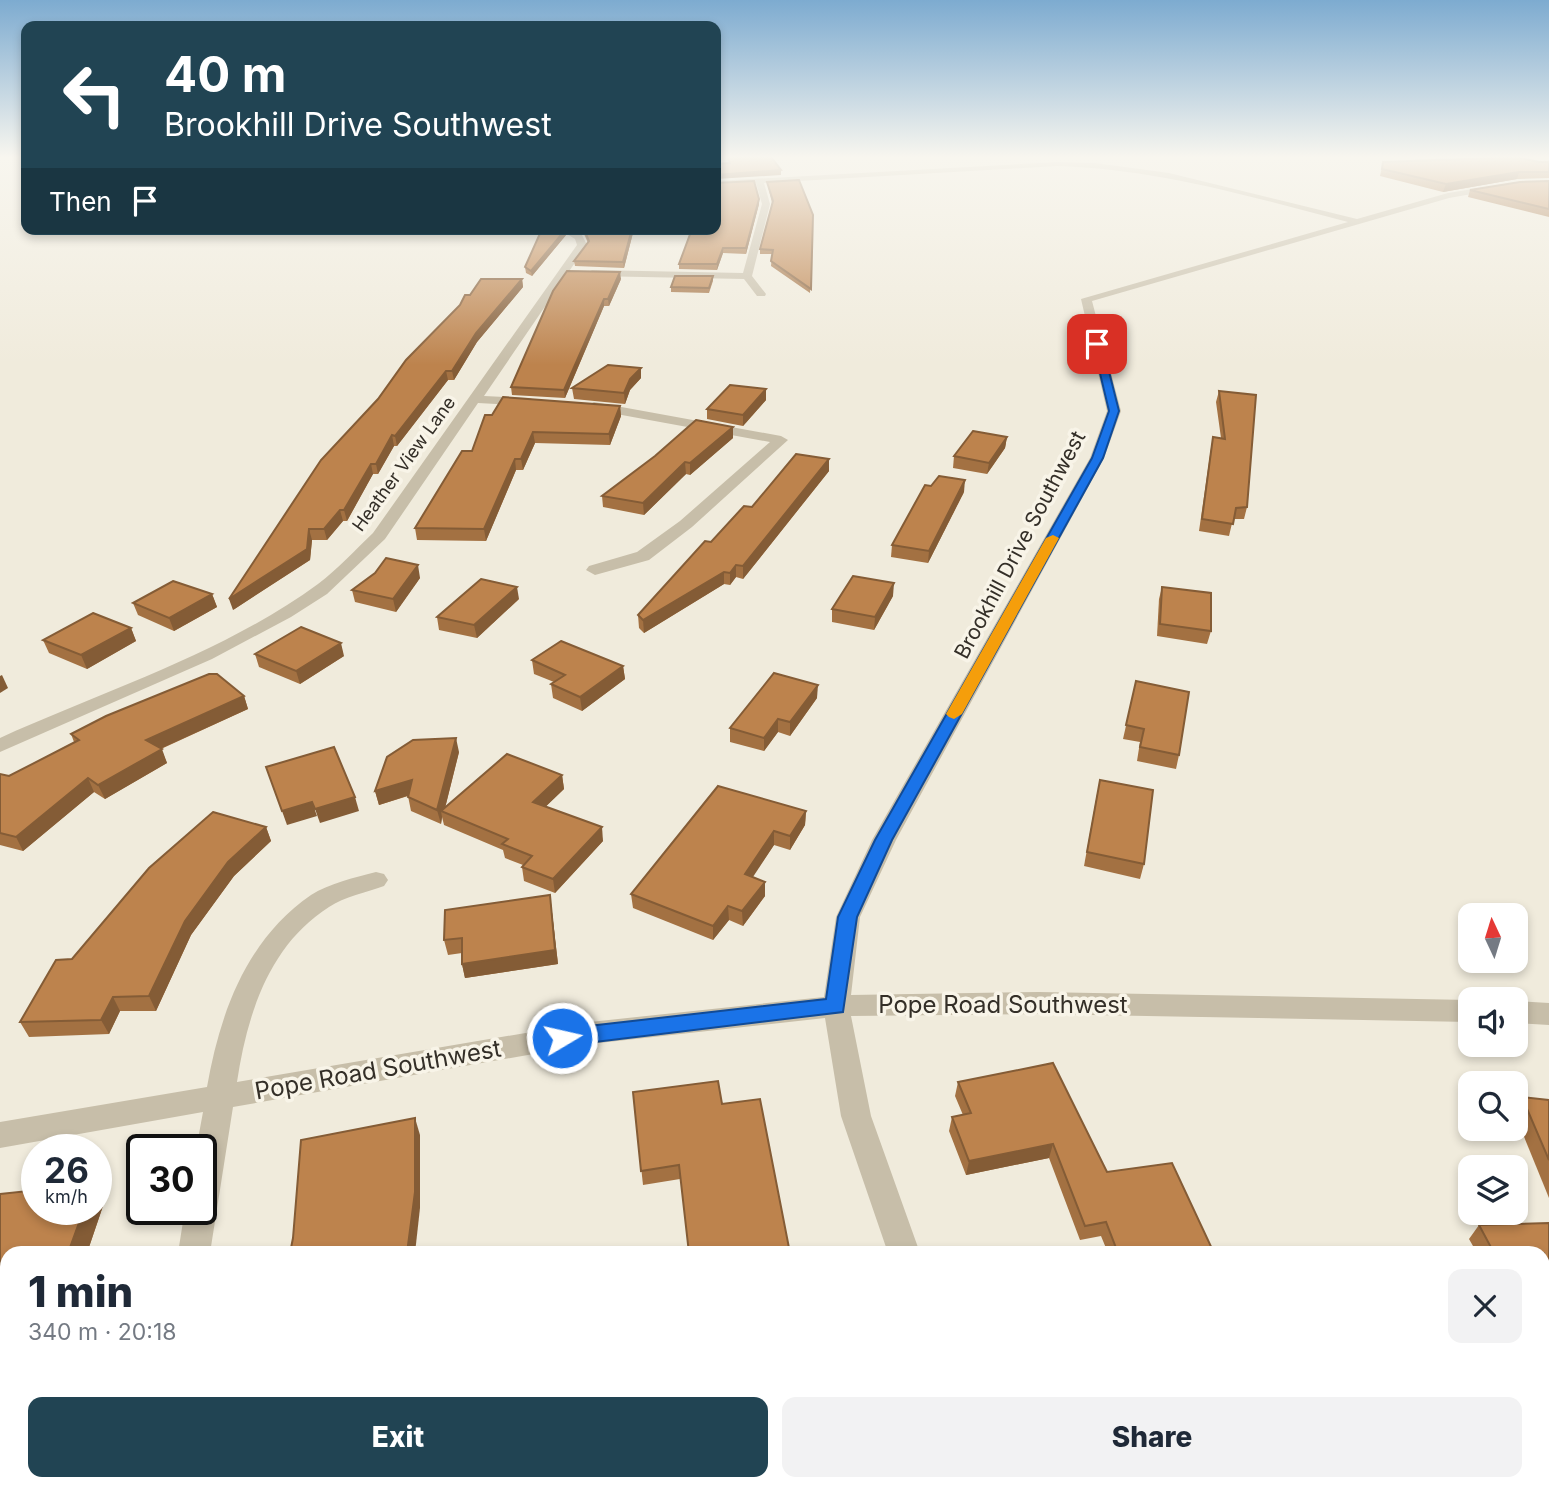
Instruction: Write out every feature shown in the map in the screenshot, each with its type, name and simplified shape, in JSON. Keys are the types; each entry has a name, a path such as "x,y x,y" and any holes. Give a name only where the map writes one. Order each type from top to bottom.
{"street":[{"path":"747,276 760,227"},
{"name":"Brookhill Drive Southwest","path":"902,1246 856,1116 836,1006 848,917 884,840 1097,458 1114,411 1086,299 1333,227"},
{"name":"Heather View Lane","path":"0,747 83,707 192,661 321,590 379,536 582,245 579,237 574,235"},
{"path":"563,272 747,276"},
{"path":"747,276 761,294"},
{"path":"475,399 542,402"},
{"path":"581,405 781,440 686,524 643,556 595,569"},
{"path":"195,1246 230,1035 252,980 274,941 321,900 376,880"},
{"name":"Pope Road Southwest","path":"0,1135 590,1033 836,1006 1039,1003 1458,1011"},
{"path":"1528,1013 1549,1014"}],"building":[{"path":"721,227 752,227 746,248 723,248 717,264 679,264 690,235 721,235"},
{"path":"766,227 813,227 811,289 771,261 773,250 760,249"},
{"path":"539,235 561,235 531,271 525,267"},
{"path":"586,235 630,235 623,262 574,261 589,241"},
{"path":"567,271 620,272 608,299 604,299 564,390 511,387 553,291"},
{"path":"675,276 713,276 709,288 671,287"},
{"path":"481,279 522,279 476,333 452,371 446,371 395,436 392,435 376,464 371,464 344,510 340,510 324,529 309,529 307,549 229,599 321,460 378,399 406,360 460,305 465,295 470,295"},
{"path":"608,365 641,368 630,379 624,393 572,388"},
{"path":"730,385 766,389 743,415 707,409"},
{"path":"1219,391 1256,395 1247,507 1236,508 1233,524 1202,519 1213,437 1225,439"},
{"path":"503,397 620,406 609,434 533,432 521,459 515,459 484,529 415,528 462,451 472,451 485,415 492,415"},
{"path":"696,420 733,427 690,463 685,462 643,503 602,496 655,456"},
{"path":"973,431 1007,437 989,463 954,456"},
{"path":"796,454 829,459 743,566 736,565 730,573 724,572 643,620 638,615 705,541 711,542 744,506 752,507"},
{"path":"939,476 965,480 929,551 892,545 925,485 931,486"},
{"path":"386,558 418,565 393,599 352,590 375,573"},
{"path":"853,576 894,583 875,617 832,609"},
{"path":"481,579 517,587 474,625 437,617"},
{"path":"173,581 212,594 169,618 133,603"},
{"path":"1162,587 1211,593 1211,631 1160,624"},
{"path":"93,613 131,628 81,655 43,640"},
{"path":"301,627 341,643 296,671 255,654"},
{"path":"561,641 623,666 580,697 551,684 565,675 532,660"},
{"path":"774,673 818,685 790,722 778,719 764,738 730,728"},
{"path":"209,674 217,674 244,696 146,740 162,749 98,785 88,778 16,837 0,833 0,774 9,776 79,740 71,734 106,716"},
{"path":"1136,681 1189,692 1179,755 1140,747 1144,729 1126,725"},
{"path":"456,738 437,810 408,797 412,780 375,791 387,757 413,740"},
{"path":"334,747 355,797 315,809 312,802 282,811 266,767"},
{"path":"507,754 562,775 533,802 602,827 553,879 522,867 532,856 502,844 508,839 441,811"},
{"path":"1100,780 1153,790 1144,864 1087,852"},
{"path":"718,786 806,811 790,836 774,831 745,874 765,882 742,911 728,906 713,926 631,894"},
{"path":"213,812 266,827 228,862 185,921 149,996 113,997 101,1020 20,1022 56,960 72,959 149,868"},
{"path":"550,895 555,950 462,964 462,938 444,940 445,910"},
{"path":"1053,1063 1107,1172 1172,1163 1211,1246 1115,1246 1106,1222 1085,1226 1053,1144 969,1161 952,1117 971,1113 958,1082"},
{"path":"718,1081 722,1104 760,1099 789,1246 688,1246 679,1165 641,1171 633,1092"},
{"path":"1528,1098 1549,1100 1549,1160 1528,1111"},
{"path":"415,1118 415,1192 408,1246 291,1246 301,1140"},
{"path":"21,1192 21,1225 78,1225 71,1246 0,1246 0,1194"},
{"path":"1549,1223 1549,1246 1490,1246 1479,1225"}],"slow traffic":[{"path":"954,714 1053,538"}],"route":[{"path":"562,1038 836,1006 848,917 884,840 1097,458 1114,411 1097,344"}]}
